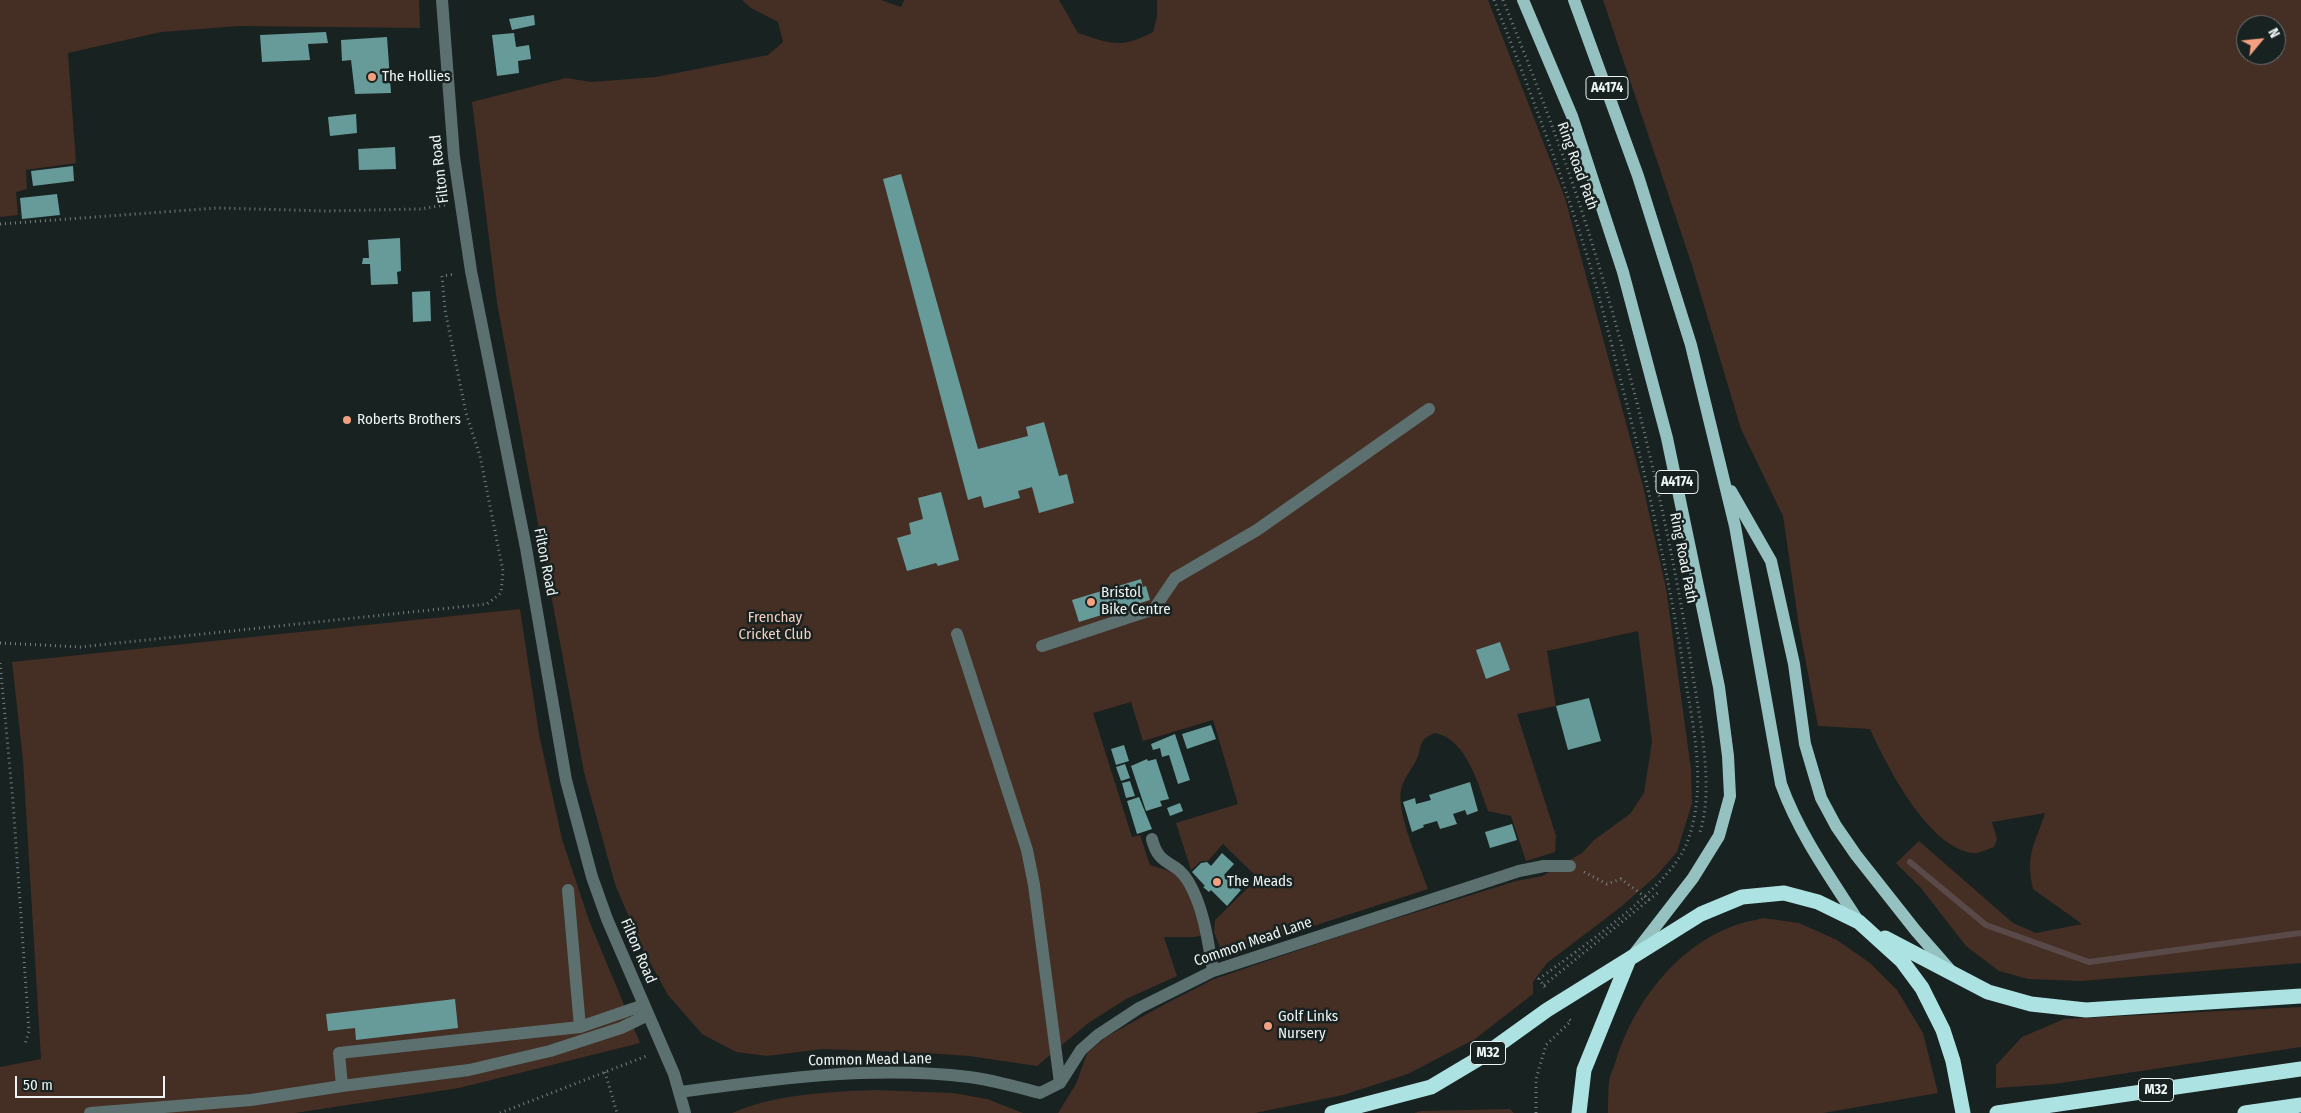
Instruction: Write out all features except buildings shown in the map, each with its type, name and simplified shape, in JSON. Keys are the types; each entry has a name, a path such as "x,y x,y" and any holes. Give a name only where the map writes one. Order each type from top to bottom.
{"highway":[{"path":"1579,1113 1584,1070 1631,957 1701,914 1742,897 1784,893 1818,902 1988,992 2031,1004 2086,1010 2301,996"},
{"path":"1865,926 1902,961 1927,996 1943,1030 1954,1061 1964,1113"},
{"name":"M32","path":"1332,1113 1431,1087 1483,1056 1557,1004 1631,957"},
{"name":"M32","path":"1997,1113 2301,1069"},
{"path":"2245,1113 2301,1105"}],"main road":[{"name":"A4174","path":"1523,0 1572,116 1623,272 1667,438 1719,687 1728,756 1730,796 1719,836 1694,878 1631,957"},
{"name":"A4174","path":"1574,0 1635,166 1668,268 1690,345 1725,480 1781,784 1788,804 1810,846 1865,926"},
{"name":"A4174","path":"1725,480 1771,561 1794,664 1805,744 1821,798 1836,826 1856,855 1916,931 1952,972"}],"street":[{"name":"Filton Road","path":"442,0 460,204 471,271 526,548 566,780 592,877 607,919 680,1092 685,1113"},
{"path":"1042,646 1154,609 1175,578 1258,530 1429,409"},
{"path":"957,634 1027,850 1034,884 1060,1083"},
{"path":"1152,839 1155,852 1159,858 1178,868 1188,880 1198,901 1213,971"},
{"name":"Common Mead Lane","path":"680,1092 816,1075 864,1073 970,1077 1040,1093 1060,1083 1082,1050 1098,1035 1138,1008 1213,971 1519,871 1544,866 1570,866"},
{"path":"568,890 580,1027"},
{"path":"342,1086 339,1053 580,1027 646,1010"},
{"path":"90,1113 251,1100 469,1070 550,1051 621,1028 646,1010"}],"path":[{"name":"Ring Road Path","path":"1494,0 1526,82 1584,244 1653,505 1675,618 1695,752 1697,804 1690,834 1676,863 1644,896 1539,979 1544,985"},
{"name":"Ring Road Path","path":"1503,0 1530,68 1591,240 1661,501 1683,614 1703,748 1706,800 1698,838"},
{"path":"0,224 217,208 327,211 420,209 460,204"},
{"path":"0,643 80,648 487,604 501,593 503,571 480,456 466,413 445,310 442,276 471,271"},
{"path":"0,664 13,802 29,1031 25,1044"},
{"path":"1570,866 1608,884 1621,879 1649,900"},
{"path":"1536,1113 1536,1078 1546,1045 1571,1021 1544,985 1663,889"},
{"path":"500,1113 663,1050"},
{"path":"605,1072 617,1113"}],"green space":[{"path":"0,0 419,0 420,28 239,26 161,32 68,53 76,163 26,170 27,189 16,192 18,215 0,217"},
{"name":"Frenchay Cricket Club","path":"742,0 881,0 901,7 904,0 1059,0 1078,33 1108,42 1124,43 1153,32 1157,17 1157,0 1488,0 1565,198 1642,482 1666,588 1691,769 1692,803 1677,852 1657,875 1622,906 1547,963 1533,982 1533,994 1475,1039 1408,1074 1343,1095 1255,1113 1058,1113 1076,1084 1087,1053 1106,1037 1165,1004 1214,979 1346,934 1516,881 1542,876 1582,853 1594,840 1630,814 1644,793 1652,742 1638,631 1547,651 1556,706 1517,714 1556,836 1555,852 1526,861 1511,816 1488,811 1470,764 1463,753 1446,737 1435,733 1422,742 1416,760 1403,784 1400,800 1405,825 1428,889 1223,955 1214,932 1215,920 1258,878 1223,844 1208,861 1201,861 1191,870 1176,823 1238,804 1213,720 1143,741 1131,702 1093,713 1132,837 1140,835 1150,865 1179,874 1187,886 1202,935 1195,937 1164,937 1177,976 1126,999 1087,1024 1037,1066 969,1056 925,1053 823,1049 767,1056 736,1052 702,1034 668,995 642,948 615,884 584,772 497,303 472,102 566,78 591,82 656,77 768,55 783,42 778,22 751,8"},
{"path":"1603,0 2301,0 2301,963 2081,981 2028,979 1999,971 1966,946 1921,888 1896,863 1919,841 2013,923 2036,933 2082,924 2033,889 2030,866 2032,849 2045,813 1992,822 1997,839 1994,847 1972,853 1955,847 1939,836 1910,802 1870,729 1818,726 1799,626 1783,516 1741,429 1691,262"},
{"path":"520,609 539,734 562,839 590,923 640,1043 459,1088 295,1113 0,1113 0,1067 41,1059 23,760 12,662"},
{"path":"1763,918 1799,923 1837,940 1870,963 1897,990 1923,1033 1938,1093 1823,1113 1608,1113 1610,1079 1624,1039 1646,998 1660,980 1675,963 1693,948 1712,936 1736,925"},
{"path":"2301,1007 2301,1047 2054,1084 1996,1088 1996,1065 2022,1037 2064,1019"},
{"path":"873,1090 953,1093 987,1099 1023,1113 732,1113 766,1102 801,1095"},
{"path":"1510,1109 1514,1113 1414,1113 1421,1111"}],"waterway":[{"path":"1910,862 1986,925 2089,962 2301,933"}],"place":[{"name":"The Hollies","path":"372,77"},
{"name":"Roberts Brothers","path":"347,420"},
{"name":"Bristol Bike Centre","path":"1091,602"},
{"name":"The Meads","path":"1217,882"},
{"name":"Golf Links Nursery","path":"1268,1026"}]}
